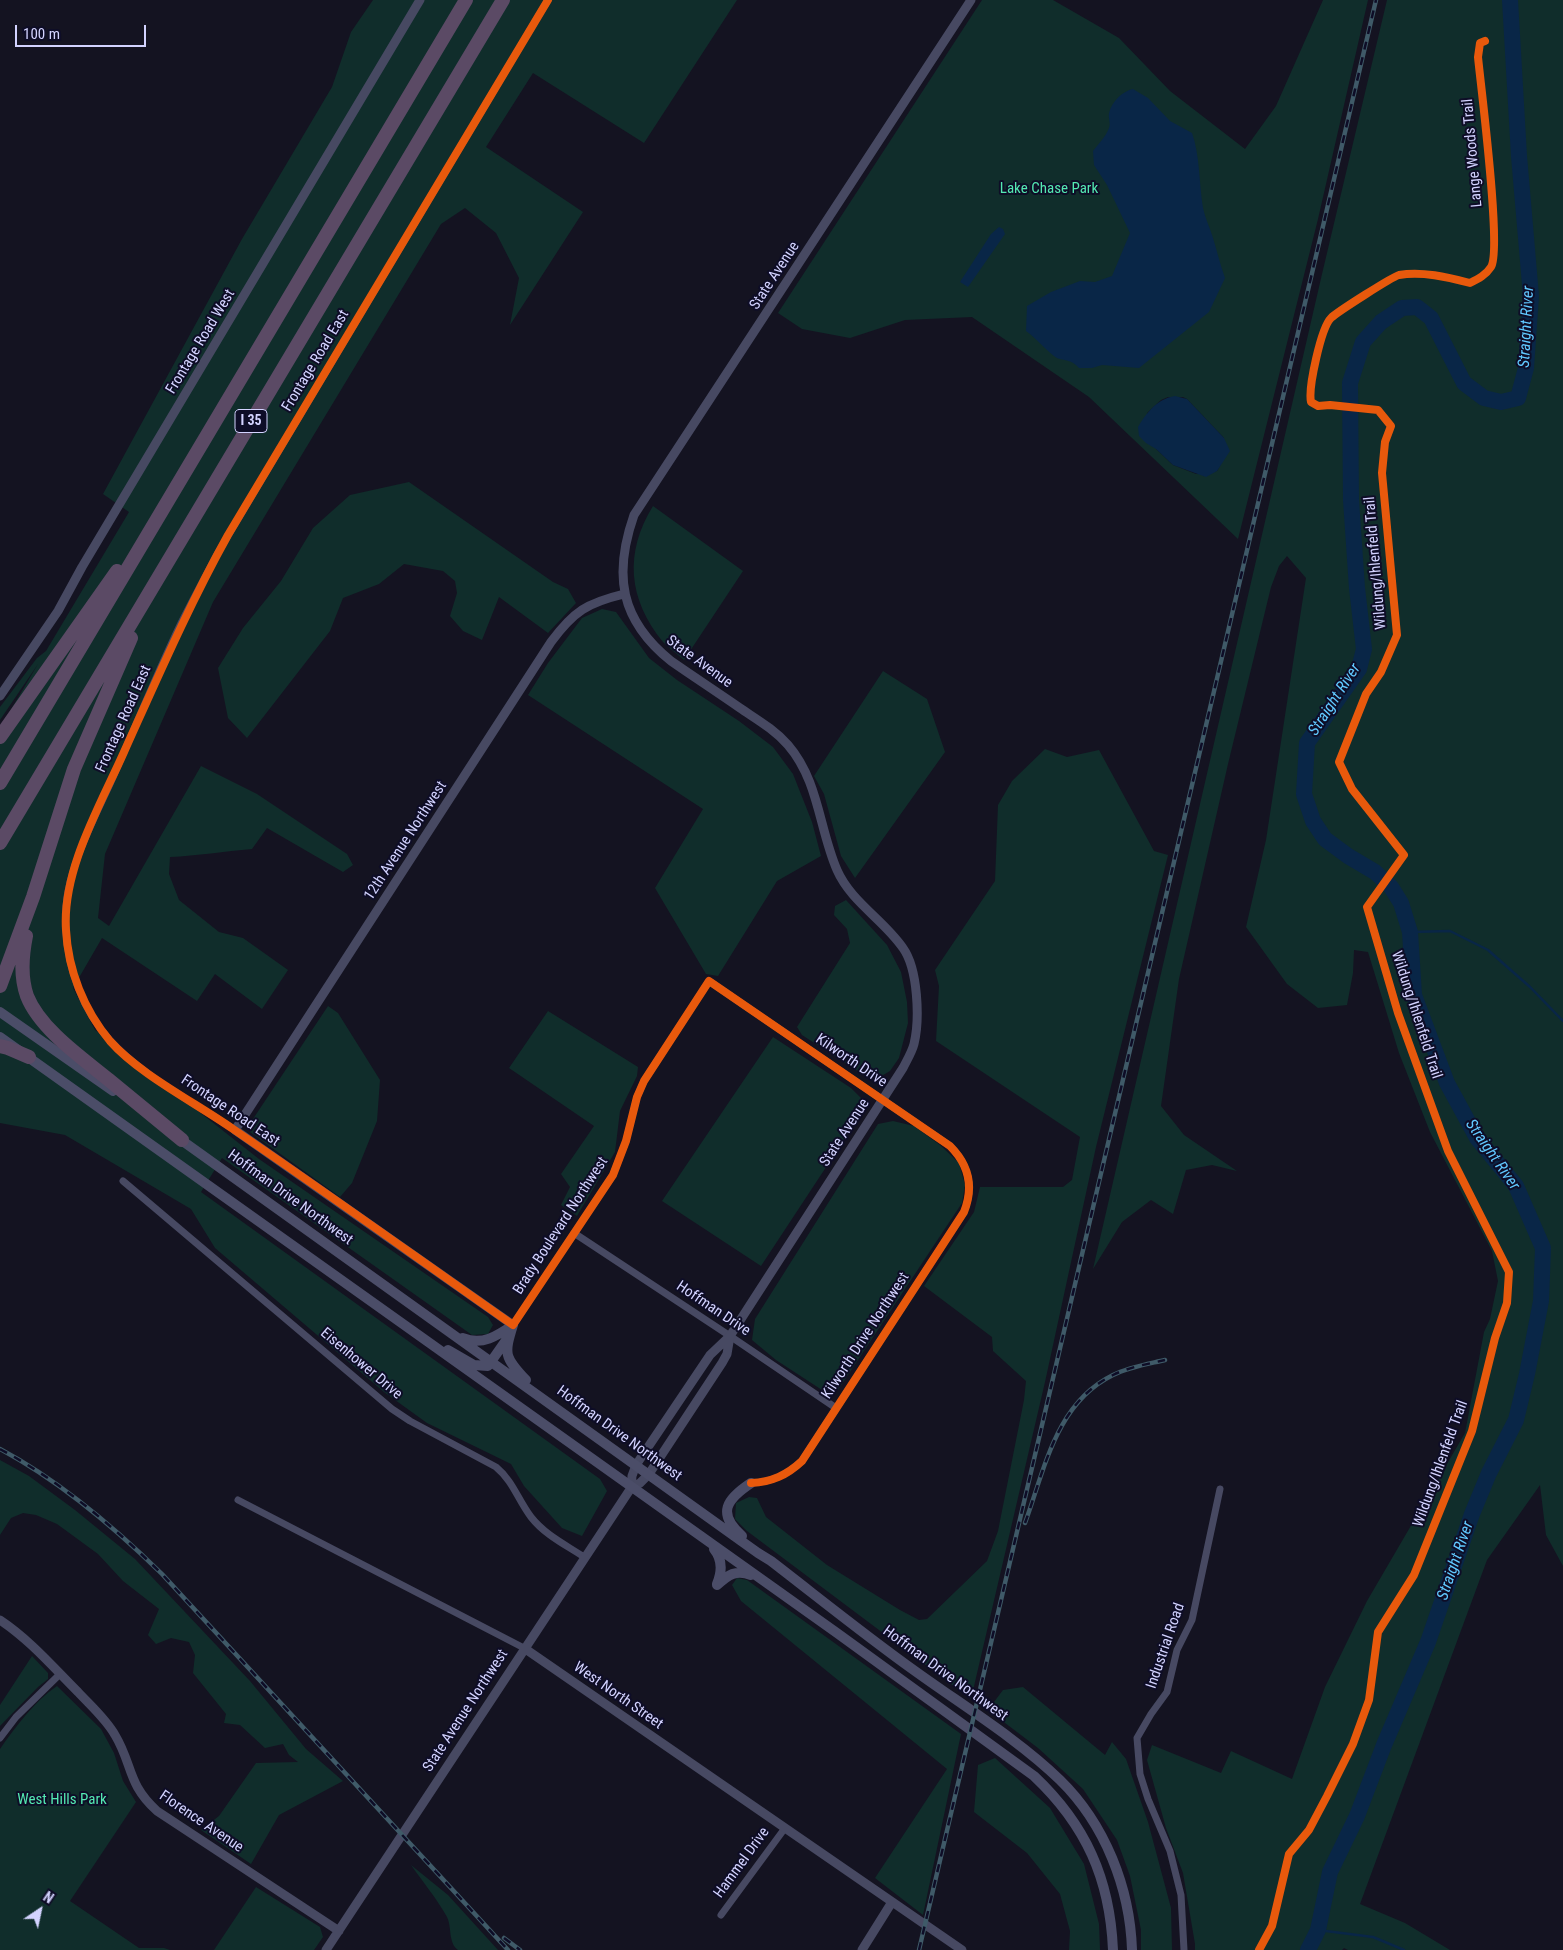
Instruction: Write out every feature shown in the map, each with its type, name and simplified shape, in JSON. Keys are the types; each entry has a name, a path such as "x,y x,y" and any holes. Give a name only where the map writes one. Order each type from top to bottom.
{"highway":[{"name":"I 35","path":"0,783 466,0"},
{"name":"I 35","path":"0,843 502,0"},
{"path":"0,738 164,506"},
{"path":"0,986 33,897 65,797 91,728 123,654 184,534"},
{"path":"33,897 22,966 23,981 28,998 36,1012 75,1053 182,1140"},
{"path":"0,1046 29,1057"}],"main road":[{"name":"Hoffman Drive Northwest","path":"0,1012 544,1398 758,1554 771,1561 857,1629 1006,1737 1060,1780 1097,1828 1117,1870 1125,1894 1132,1950"},
{"name":"Hoffman Drive Northwest","path":"0,1037 944,1710 1046,1787 1070,1815 1092,1854 1111,1915 1113,1950"},
{"path":"371,1301 474,1365 484,1367 493,1362 509,1336"},
{"path":"452,1333 468,1340 485,1340 494,1337 513,1325"},
{"path":"513,1325 506,1344 511,1363 544,1398"},
{"path":"751,1483 734,1495 730,1501 727,1515 739,1534 771,1561"},
{"path":"709,1543 719,1555 721,1562 721,1576 717,1585 731,1574 738,1572 758,1577"}],"street":[{"name":"Frontage Road West","path":"0,696 58,611 420,0"},
{"name":"Frontage Road East","path":"513,1325 235,1130 131,1060 112,1043 92,1015 72,972 67,946 66,904 87,834 181,622 216,556 548,0"},
{"name":"State Avenue","path":"730,1336 903,1068 914,1045 916,1000 913,973 904,949 850,891 838,873 828,847 815,794 802,765 788,745 773,730 671,661 656,649 642,633 624,594 623,561 626,537 634,515 971,0"},
{"name":"12th Avenue Northwest","path":"235,1130 551,642 565,623 581,610 602,600 624,594"},
{"name":"Kilworth Drive","path":"709,981 950,1146 963,1161 968,1173"},
{"name":"Brady Boulevard Northwest","path":"513,1325 613,1175 620,1158 631,1114 644,1080 709,981"},
{"name":"Kilworth Drive Northwest","path":"751,1483 774,1480 802,1461 964,1212 970,1191 968,1173"},
{"name":"Eisenhower Drive","path":"123,1181 392,1408 410,1421 496,1467 505,1474 531,1517 543,1530 584,1557"},
{"name":"Hoffman Drive","path":"574,1233 836,1408"},
{"name":"State Avenue Northwest","path":"631,1488 632,1476 636,1465 710,1355 730,1336"},
{"name":"State Avenue Northwest","path":"326,1950 584,1557 631,1488 640,1483 649,1474 722,1363 727,1354 730,1336"},
{"name":"Industrial Road","path":"1184,1950 1183,1915 1179,1886 1170,1851 1148,1799 1140,1774 1137,1738 1167,1692 1179,1643 1192,1620 1220,1489"},
{"name":"West North Street","path":"238,1500 524,1648 962,1950"},
{"name":"Florence Avenue","path":"0,1620 30,1643 108,1724 122,1749 131,1777 147,1802 157,1811 339,1931"},
{"path":"0,1738 16,1717 60,1674"},
{"name":"Hammel Drive","path":"721,1915 785,1828"},
{"path":"862,1950 892,1902"}],"green space":[{"path":"373,0 737,0 644,143 533,73 486,147 583,212 510,325 519,278 496,233 465,208 441,224 213,602 105,854 98,918 109,926 201,766 257,794 347,854 353,865 343,872 267,828 252,849 170,857 169,874 179,900 219,932 243,938 288,970 262,1009 215,974 197,1001 102,938 73,988 95,1030 259,1159 488,1317 493,1325 488,1334 472,1335 222,1158 201,1192 600,1479 607,1491 582,1536 562,1528 524,1486 511,1464 427,1423 384,1392 215,1248 191,1209 65,1135 0,1123 0,728 38,664 0,720 0,707 37,658 46,651 129,512 103,494 242,239 332,87 351,32"},
{"name":"Lake Chase Park","path":"982,0 1053,0 1119,38 1170,91 1245,149 1276,106 1323,0 1368,0 1318,219 1238,539 1089,397 972,317 905,320 850,338 802,329 778,313","holes":["1168,397 1183,397 1224,438 1221,464 1217,471 1196,474 1173,465 1156,449 1147,413 1161,400"]},
{"path":"1387,0 1563,0 1563,1566 1546,1535 1540,1485 1487,1560 1360,1904 1405,1923 1450,1950 1348,1950 1344,1948 1342,1950 1195,1950 1183,1873 1166,1828 1147,1760 1152,1745 1221,1773 1231,1751 1292,1779 1325,1687 1367,1601 1465,1433 1484,1332 1490,1319 1498,1281 1492,1251 1430,1132 1399,1053 1368,952 1354,950 1353,973 1347,1005 1318,1008 1287,984 1246,927 1266,840 1306,578 1287,556 1279,566 1271,587 1228,764 1179,979 1161,1106 1184,1135 1237,1171 1212,1165 1186,1170 1173,1214 1151,1200 1122,1222 1093,1269"},
{"path":"409,482 553,582 568,589 576,603 548,633 499,597 482,640 463,631 450,616 457,593 455,581 443,571 404,564 379,584 343,598 330,631 247,738 228,718 218,668 243,628 281,581 313,528 350,495"},
{"path":"653,506 743,571 684,660 663,642 651,626 637,592 634,576 634,558 637,541"},
{"path":"602,609 616,612 649,658 677,680 739,721 773,747 793,774 812,822 821,856 777,881 718,976 706,974 655,888 703,809 528,695 548,663 582,618"},
{"path":"883,671 927,699 945,752 855,878 841,856 824,794 814,776"},
{"path":"1045,749 1067,757 1099,750 1154,851 1168,855 1096,1147 1045,1382 971,1699 747,1531 735,1519 736,1503 749,1497 757,1498 766,1517 827,1565 919,1620 927,1619 987,1561 998,1531 1024,1400 1026,1381 993,1351 992,1337 924,1286 974,1212 980,1187 1063,1187 1072,1180 1080,1137 936,1041 939,986 935,970 995,881 998,805 1012,781"},
{"path":"846,900 887,945 901,972 907,1002 908,1023 899,1058 890,1071 873,1081 802,1035 797,1027 850,943 847,929 834,915 835,906"},
{"path":"328,1006 338,1013 380,1080 377,1121 352,1183 340,1197 250,1132 251,1122"},
{"path":"548,1011 638,1067 637,1076 620,1111 615,1152 577,1216 561,1205 570,1187 561,1174 594,1126 509,1068"},
{"path":"773,1037 851,1088 861,1098 861,1114 761,1266 662,1201"},
{"path":"893,1121 914,1126 940,1145 959,1163 965,1185 962,1203 838,1390 822,1390 776,1360 752,1340 755,1319 878,1124"},
{"path":"0,1460 29,1476 75,1510 135,1559 250,1681 306,1749 343,1781 279,1815 251,1864 201,1830 219,1816 256,1763 298,1762 289,1755 283,1744 265,1748 240,1725 224,1723 226,1714 193,1673 195,1655 189,1642 171,1638 156,1644 148,1635 159,1609 123,1581 98,1554 57,1524 36,1515 23,1513 11,1518 0,1535"},
{"path":"737,1578 747,1580 961,1734 923,1915 875,1878 947,1769 741,1601 732,1585"},
{"path":"32,1656 48,1673 48,1679 0,1726 0,1705"},
{"name":"West Hills Park","path":"57,1686 101,1729 114,1753 123,1781 136,1802 70,1901 139,1948 164,1948 170,1950 0,1950 0,1749 33,1707"},
{"path":"1023,1687 1105,1755 1112,1742 1126,1759 1148,1822 1171,1908 1172,1950 1141,1950 1141,1930 1130,1876 1117,1840 1083,1789 1038,1748 988,1710 1003,1690"},
{"path":"995,1758 1050,1808 1084,1864 1099,1924 1100,1950 1069,1950 1070,1931 1060,1894 1027,1853 974,1812 978,1765"},
{"path":"411,1865 448,1895 498,1950 458,1950 451,1939 447,1917"},
{"path":"256,1887 320,1927 323,1937 314,1950 214,1950"}],"water":[{"path":"1133,89 1148,98 1170,121 1192,133 1198,160 1203,208 1225,278 1209,312 1139,368 1102,365 1092,368 1079,368 1072,362 1054,356 1026,331 1027,306 1051,292 1080,281 1095,282 1112,276 1130,233 1107,185 1094,165 1093,151 1104,138 1109,128 1109,113 1113,104 1122,94"},
{"path":"999,227 1003,229 1005,234 968,287 960,282 991,234"},
{"path":"1175,396 1187,399 1224,438 1230,451 1217,471 1206,477 1173,465 1139,436 1138,427 1149,411 1163,400"}],"waterway":[{"name":"Straight River","path":"1308,1950 1318,1930 1330,1872 1357,1816 1384,1745 1428,1642 1472,1514 1489,1473 1516,1420 1541,1301 1543,1248 1516,1186 1477,1138 1447,1083 1414,995 1410,932 1401,903 1391,887 1375,872 1348,856 1325,839 1313,821 1304,794 1307,743 1359,669 1364,649 1357,588 1351,500 1350,383 1363,342 1381,322 1402,308 1417,307 1431,318 1464,383 1484,398 1501,402 1518,398 1526,368 1531,296 1519,156 1510,0"},
{"path":"1410,932 1450,931 1488,950 1530,987 1563,1021"},
{"path":"1318,1930 1373,1937 1404,1950"}],"railway":[{"path":"919,1950 1376,0"},
{"path":"1025,1523 1055,1439 1065,1420 1078,1402 1094,1387 1119,1372 1165,1360"},
{"path":"0,1449 65,1490 105,1522 162,1574 508,1950"},
{"path":"504,1938 520,1950"}],"cycle path":[{"path":"548,0 228,535 200,588 84,839 70,884 66,907 67,945 74,975 92,1016 110,1041 136,1065 268,1153 513,1325 613,1175 626,1141 637,1097 644,1081 709,981 950,1146 962,1161 968,1177 969,1194 964,1212 802,1461 779,1477 751,1483"},
{"name":"Lange Woods Trail","path":"1259,1950 1272,1926 1289,1854 1309,1830 1353,1744 1369,1700 1378,1632 1414,1575 1472,1431 1495,1338 1507,1303 1509,1272 1448,1151 1398,1013 1367,907 1404,855 1352,789 1339,762 1366,694 1381,672 1397,635 1382,473 1385,442 1391,426 1378,410 1330,405 1318,406 1311,402 1311,384 1319,345 1331,318 1353,302 1399,275 1426,274 1470,283 1484,275 1491,267 1494,254 1493,201 1478,57 1480,43 1485,41"}]}
